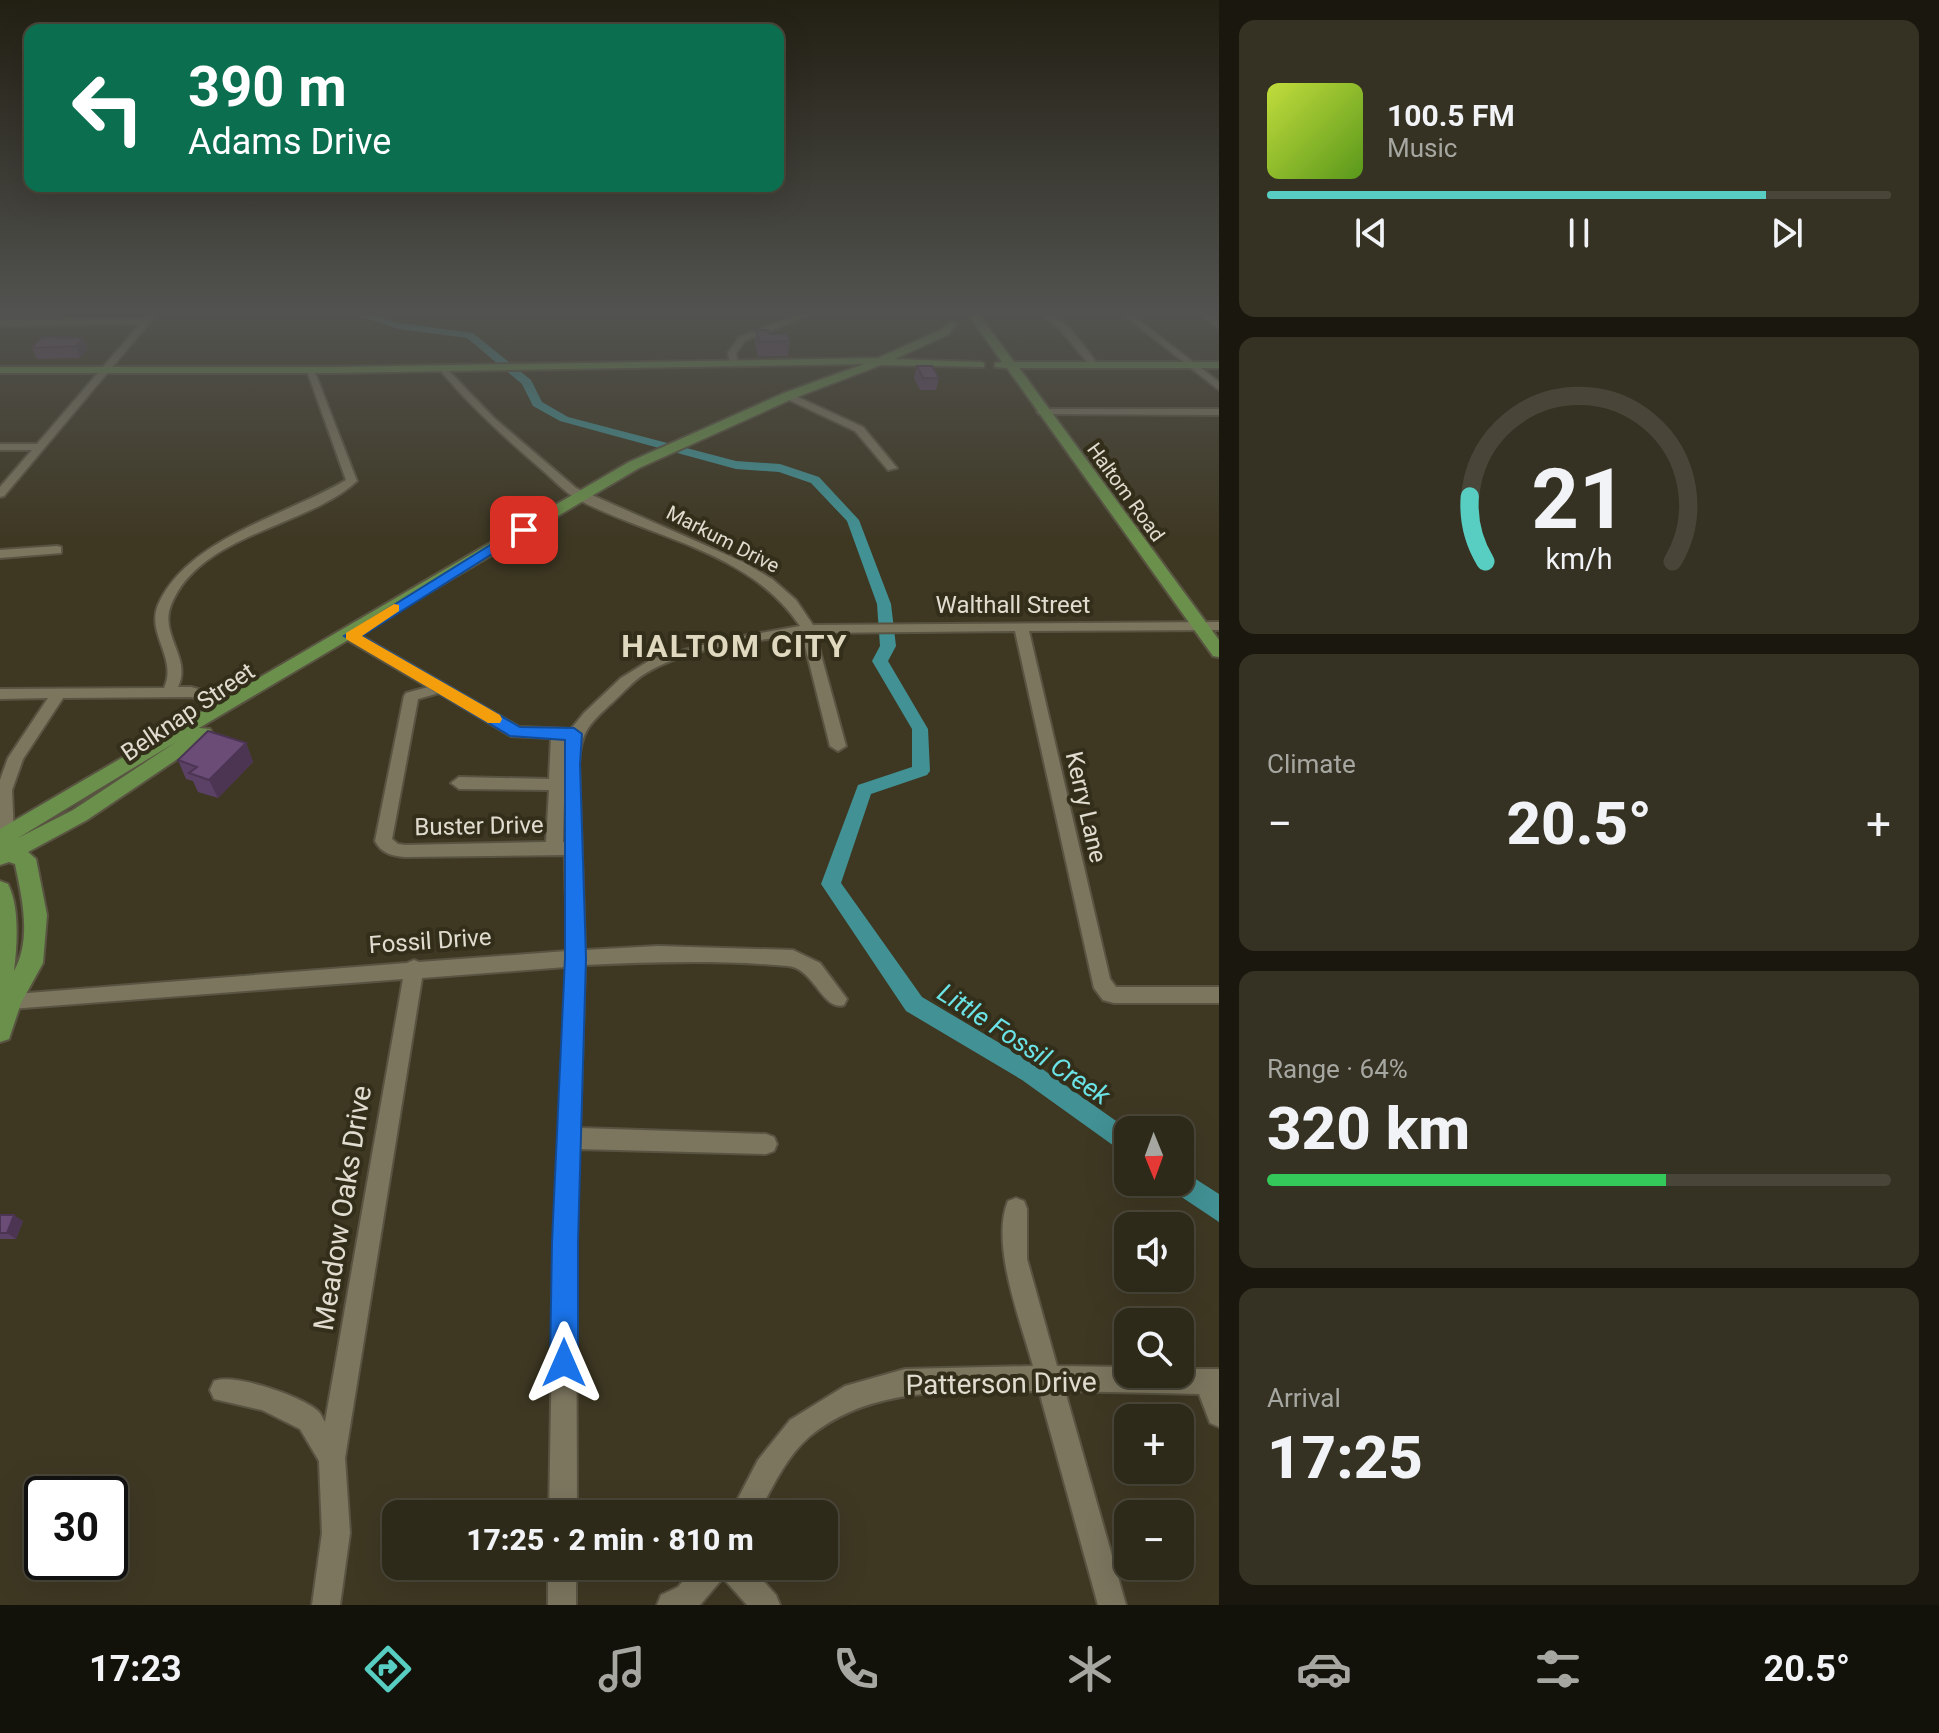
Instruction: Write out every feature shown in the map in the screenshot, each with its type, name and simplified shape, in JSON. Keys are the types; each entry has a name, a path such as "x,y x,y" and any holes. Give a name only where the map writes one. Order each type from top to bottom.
{"main road":[{"name":"Belknap Street","path":"3,850 207,715 580,496 657,454 803,390"},
{"name":"Haltom Road","path":"1026,390 1219,652"},
{"name":"Belknap Street","path":"3,850 80,815 400,604"},
{"path":"3,850 25,859 36,915 31,963 3,994"},
{"path":"0,1031 5,960 1,902"}],"street":[{"path":"0,494 90,390"},
{"path":"169,692 176,674 161,626 164,606 180,580 219,550 352,481 318,390"},
{"name":"Markum Drive","path":"462,390 486,417 580,496 716,554 768,580 799,610 807,629 838,746"},
{"path":"788,396 859,429 892,468"},
{"path":"1042,412 1219,412"},
{"path":"0,447 41,447"},
{"path":"0,554 57,550"},
{"name":"Walthall Street","path":"564,736 651,665 759,636 807,629 1219,626"},
{"name":"Kerry Lane","path":"1021,627 1101,982 1110,994 1219,995"},
{"path":"351,636 516,732 564,736"},
{"name":"Buster Drive","path":"442,688 411,696 383,841 405,851 563,848"},
{"path":"169,692 197,701 207,715"},
{"path":"0,694 191,692 229,702"},
{"path":"3,850 4,790 16,758 58,694"},
{"path":"563,1500 569,1138 576,958 557,785 564,736"},
{"path":"563,848 571,764 564,736"},
{"path":"459,783 557,785"},
{"name":"Fossil Drive","path":"3,994 658,954 793,958 808,963 819,972 837,999"},
{"name":"Meadow Oaks Drive","path":"326,1605 336,1533 332,1458 414,968"},
{"path":"569,1138 766,1144"},
{"path":"1016,1209 1015,1259 1112,1605"},
{"name":"Patterson Drive","path":"751,1500 767,1469 799,1429 854,1395 905,1382 1046,1378 1213,1383"},
{"path":"1213,1383 1219,1414"},
{"name":"Meadow Oaks Drive","path":"223,1390 265,1398 309,1420 332,1458"},
{"path":"562,1580 562,1605"},
{"path":"671,1605 688,1597 702,1580"},
{"path":"744,1580 766,1605"}],"building":[{"path":"208,731 246,743 209,780 189,773 197,767 178,760"},
{"path":"0,1215 14,1215 7,1233 0,1233"}],"waterway":[{"name":"Little Fossil Creek","path":"531,390 537,404 564,419 736,465 780,468 815,480 853,520 884,604 888,646 880,661 920,729 921,771 864,790 831,884 914,1004 1030,1073 1114,1134"},
{"name":"Little Fossil Creek","path":"1194,1191 1219,1209"}],"slow traffic":[{"path":"394,608 351,636 494,719"}],"district":[{"name":"HALTOM CITY","path":"735,646"}],"route":[{"path":"524,530 351,636 516,732 574,734 571,764 576,958 565,1242 564,1363"}]}
